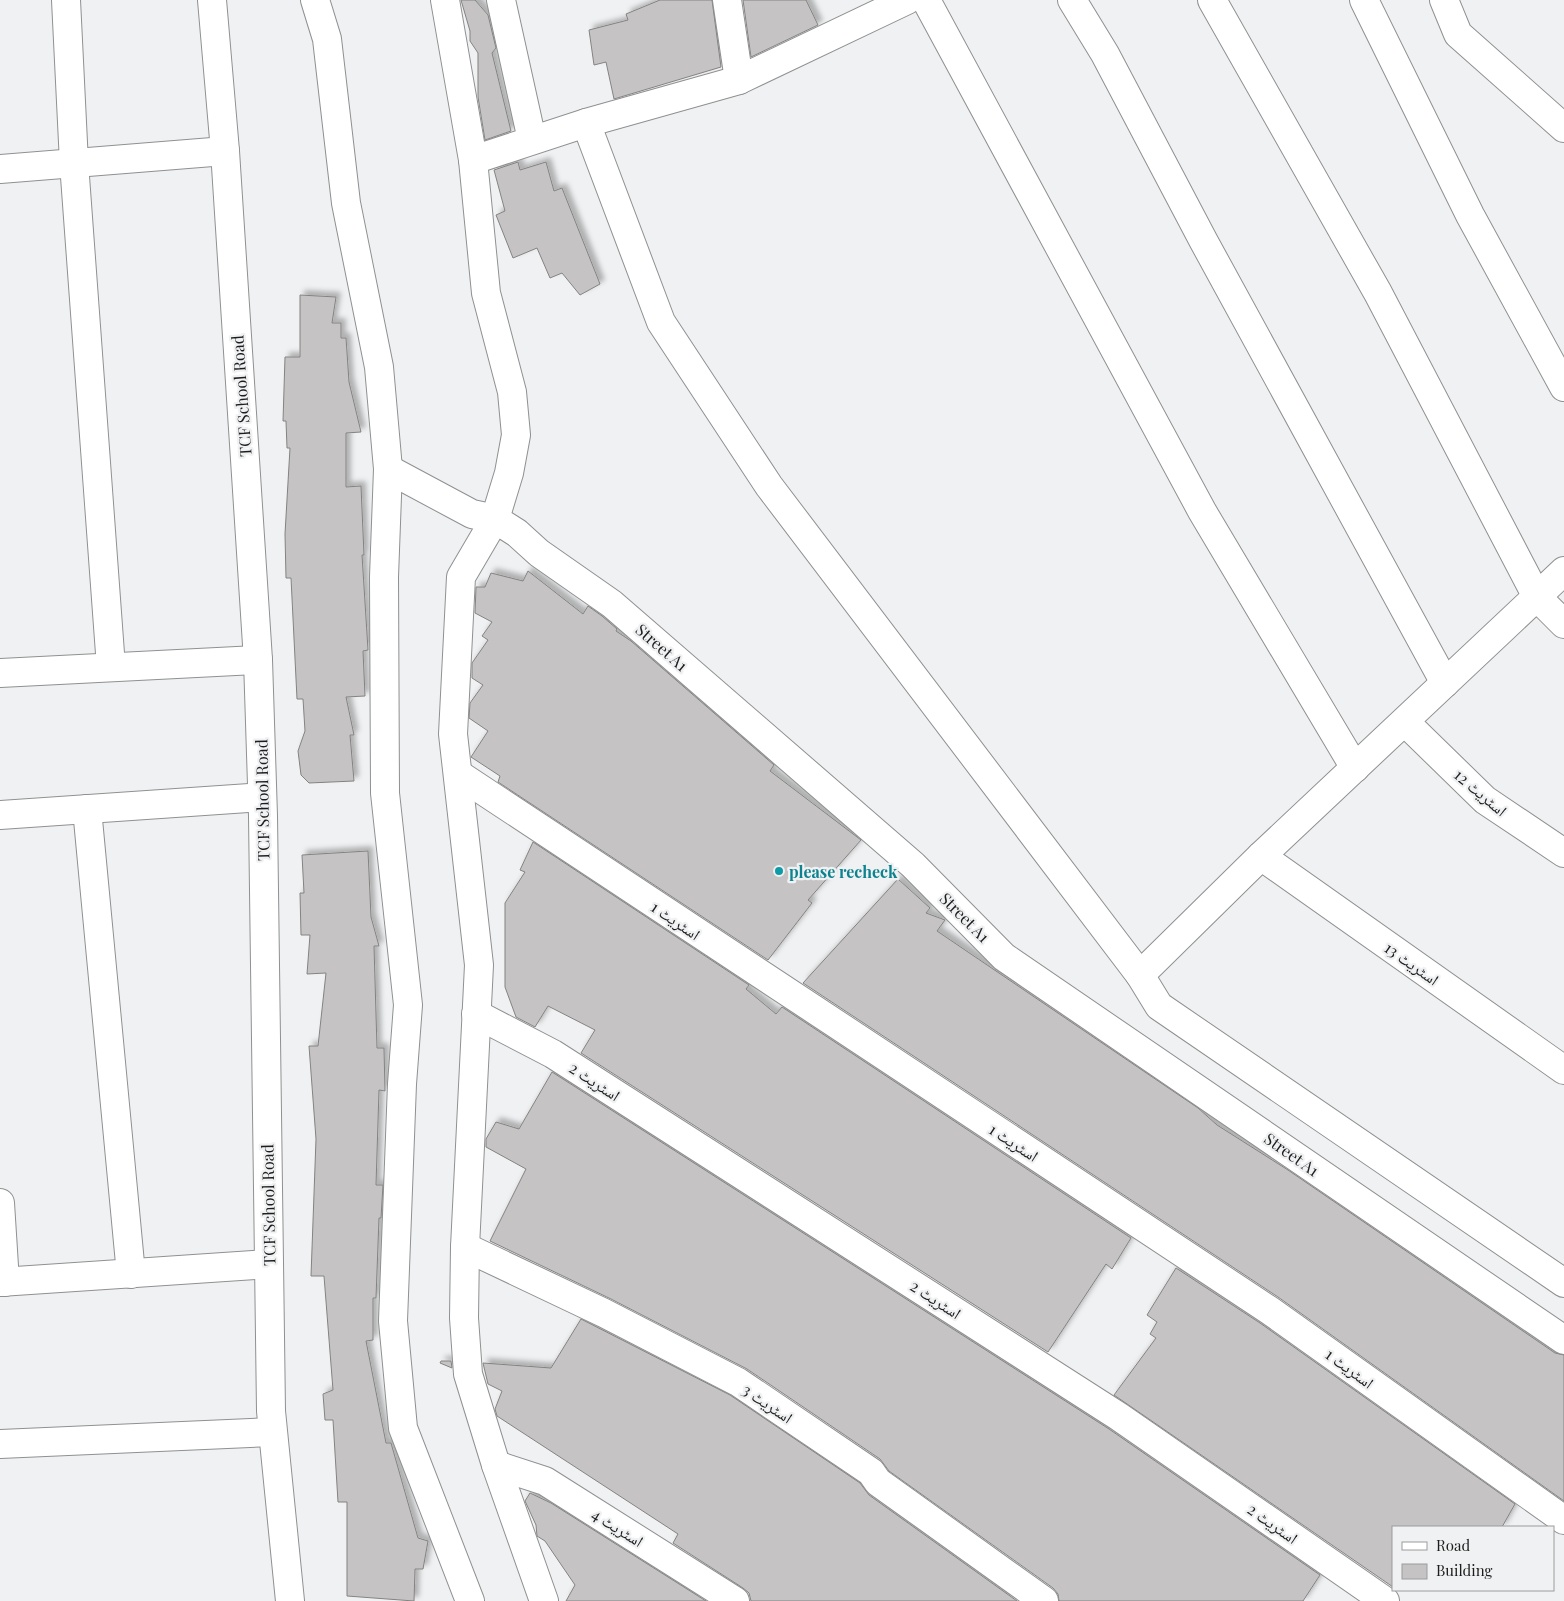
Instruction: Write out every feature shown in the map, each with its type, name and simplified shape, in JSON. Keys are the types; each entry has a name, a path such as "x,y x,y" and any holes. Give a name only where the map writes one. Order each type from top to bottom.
{"street":[{"path":"66,0 74,163 111,667"},
{"name":"TCF School Road","path":"212,0 225,152 258,660 262,796 272,1432 290,1601"},
{"path":"316,0 327,38 346,203 380,366 388,469 384,577 385,793 408,1005 402,1084 393,1321 403,1428 470,1601"},
{"path":"445,0 473,160 486,293 512,392 516,436 495,519 461,577 453,734 465,860 479,965 465,1247 464,1318 468,1374 496,1465 544,1601"},
{"path":"501,0 532,140"},
{"path":"727,0 739,80"},
{"path":"473,160 586,123 739,80 907,0"},
{"path":"926,0 1202,511 1355,768"},
{"path":"1072,0 1105,54 1203,240 1445,683"},
{"path":"1212,0 1378,293 1537,597 1564,624"},
{"path":"1364,0 1470,215 1564,387"},
{"path":"1444,0 1458,34 1564,128"},
{"path":"586,123 661,322 769,486 1140,975 1159,1006 1564,1283"},
{"path":"0,169 225,152"},
{"name":"Street A1","path":"388,469 472,514 495,519 517,533 539,553 612,604 654,640 913,865 1004,956 1564,1340"},
{"path":"1140,975 1261,856 1564,571"},
{"path":"0,673 258,660"},
{"name":"اسٹریٹ 12","path":"1405,722 1485,800 1564,854"},
{"name":"اسٹریٹ 1","path":"458,774 1250,1298 1564,1520"},
{"path":"0,814 262,796"},
{"path":"87,809 131,1274"},
{"name":"اسٹریٹ 13","path":"1261,856 1564,1070"},
{"name":"اسٹریٹ 2","path":"476,1014 561,1060 1118,1416 1385,1601"},
{"path":"0,1203 2,1282 269,1264"},
{"name":"اسٹریٹ 3","path":"465,1247 604,1313 738,1382 871,1472 878,1482 1044,1601"},
{"path":"0,1444 272,1432"},
{"name":"اسٹریٹ 4","path":"496,1465 545,1481 735,1601"}],"building":[{"path":"461,0 475,0 488,15 496,48 492,53 511,131 485,140 478,97 478,53 470,41 470,31"},
{"path":"660,0 712,0 721,67 614,99 606,62 594,65 589,30 628,20 626,14"},
{"path":"743,0 806,0 818,25 751,57"},
{"path":"518,162 520,170 546,162 554,191 562,188 600,284 580,295 562,273 550,278 537,248 513,258 496,215 505,211 494,170"},
{"path":"300,295 336,297 332,323 341,323 341,338 346,338 349,382 361,432 346,433 346,487 361,486 364,555 362,555 368,650 363,651 365,696 346,697 354,735 350,735 354,781 309,783 301,775 298,751 305,731 303,699 297,699 291,578 286,578 285,534 290,448 287,448 286,421 283,421 285,357 300,357"},
{"path":"528,571 583,614 588,606 602,616 617,629 616,631 631,641 774,765 770,771 861,840 808,900 812,903 768,960 498,782 500,776 471,757 488,731 469,718 470,703 483,685 472,678 472,663 488,640 482,636 492,622 475,613 476,587 485,587 491,573 523,581"},
{"path":"533,842 749,985 746,989 776,1014 782,1007 1131,1238 1112,1269 1106,1264 1048,1352 581,1053 595,1030 548,1006 535,1027 516,1017 505,987 505,903 525,872 520,870"},
{"path":"368,851 371,917 379,946 374,946 377,1048 384,1048 385,1091 379,1090 376,1185 383,1185 381,1218 379,1218 376,1298 373,1298 373,1340 366,1341 386,1443 391,1443 418,1538 428,1541 423,1569 415,1569 414,1601 347,1596 347,1502 338,1502 333,1420 325,1420 323,1394 333,1390 324,1276 311,1276 316,1139 309,1046 318,1046 326,973 307,974 310,935 301,935 300,893 304,893 302,855"},
{"path":"898,879 930,908 926,913 945,920 937,931 1198,1108 1217,1125 1288,1170 1555,1353 1564,1355 1564,1501 1278,1297 803,983"},
{"path":"552,1072 1109,1429 1320,1575 1303,1601 1059,1601 1058,1594 1053,1588 889,1471 880,1459 747,1369 611,1299 490,1241 526,1169 486,1147 486,1139 496,1122 519,1129"},
{"path":"1176,1268 1260,1323 1515,1504 1503,1526 1392,1526 1392,1586 1114,1395 1156,1338 1150,1334 1157,1322 1147,1315"},
{"path":"581,1319 730,1395 860,1483 869,1495 1017,1601 751,1601 749,1593 743,1588 673,1543 678,1534 497,1416 495,1409 502,1391 488,1384 483,1363 551,1368"},
{"path":"441,1361 451,1361 452,1368 440,1363"},
{"path":"530,1493 551,1503 706,1601 566,1601 575,1585 545,1541 537,1536 536,1525 525,1501"}],"place":[{"name":"please recheck","path":"779,871"}]}
